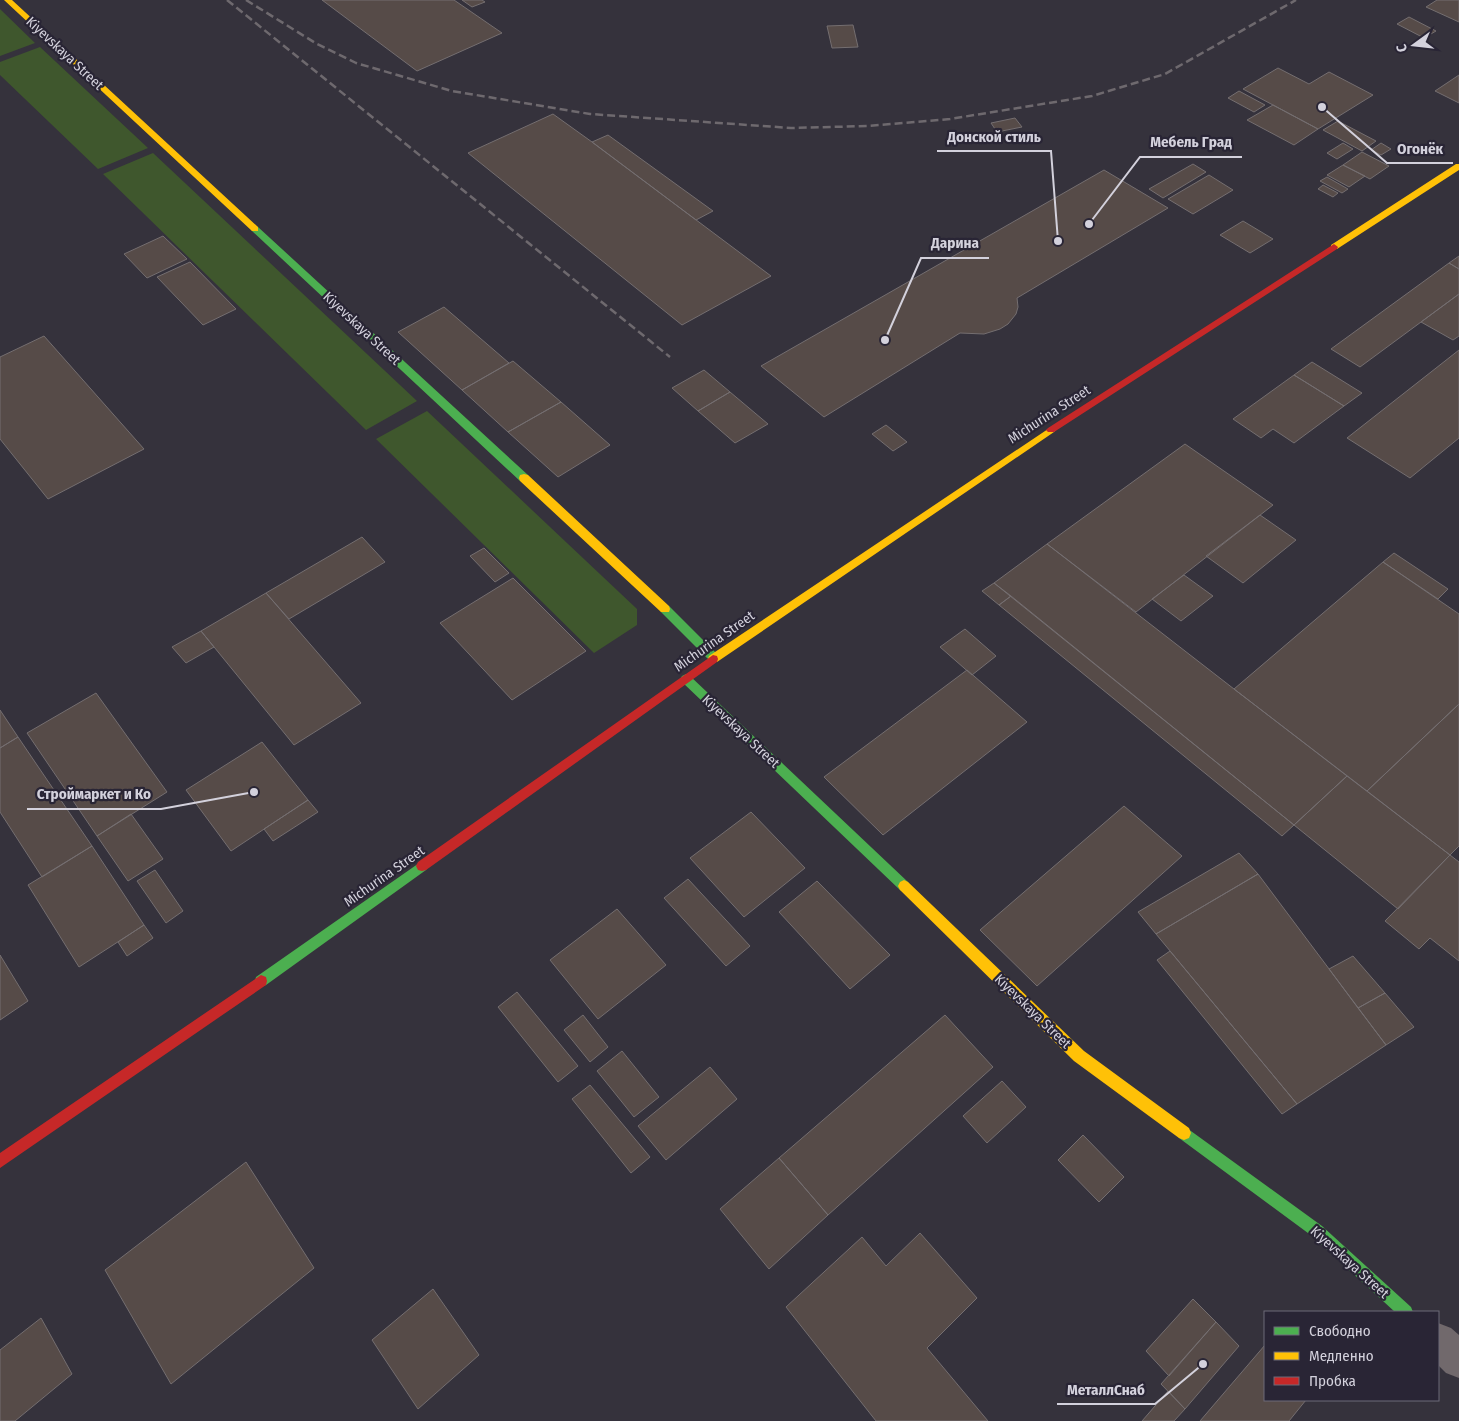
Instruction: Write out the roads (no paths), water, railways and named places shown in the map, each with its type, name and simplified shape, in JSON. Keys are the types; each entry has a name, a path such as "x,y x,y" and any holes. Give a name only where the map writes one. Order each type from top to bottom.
{"street":[{"name":"Kiyevskaya Street","path":"8,0 672,616 714,658"},
{"name":"Michurina Street","path":"0,1162 182,1037 714,658 1046,434 1459,166"},
{"name":"Kiyevskaya Street","path":"686,679 968,947 1079,1056 1317,1231 1405,1311"},
{"path":"1439,1342 1459,1360"}],"railway":[{"path":"227,0 670,357"},
{"path":"246,0 317,44 356,63 452,91 590,114 791,128 868,126 950,119 1092,96 1165,74 1296,0"}],"place":[{"name":"Огонёк","path":"1322,107"},
{"name":"Мебель Град","path":"1089,224"},
{"name":"Донской стиль","path":"1058,241"},
{"name":"Дарина","path":"885,340"},
{"name":"Строймаркет и Ко","path":"254,792"},
{"name":"МеталлСнаб","path":"1203,1364"}]}
